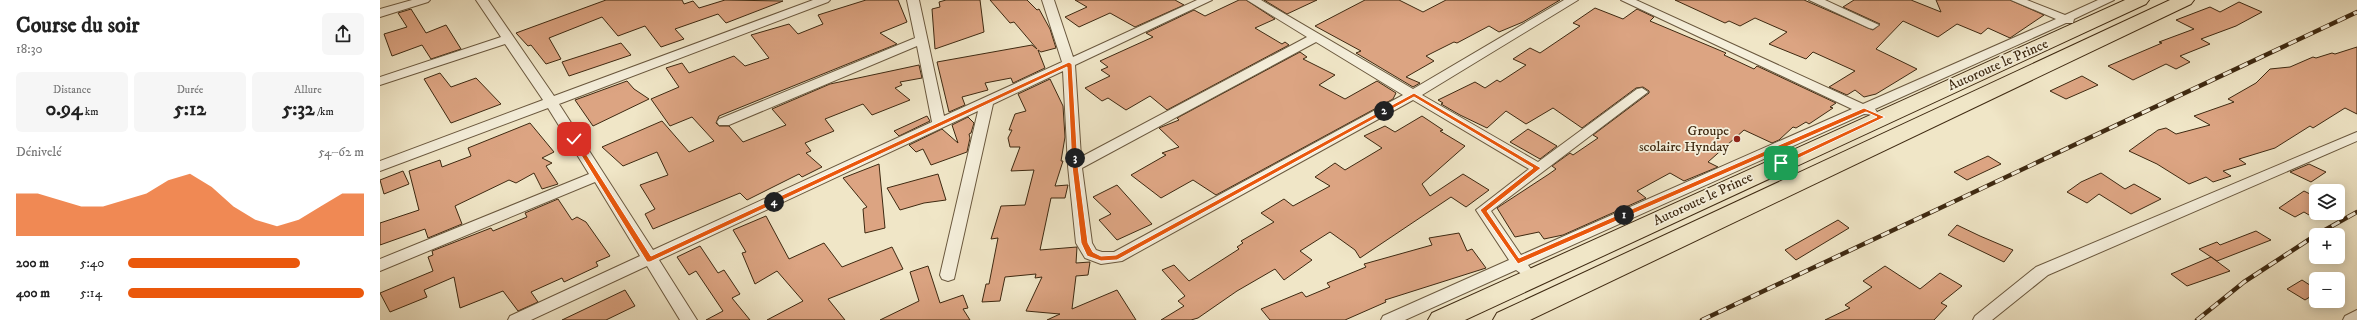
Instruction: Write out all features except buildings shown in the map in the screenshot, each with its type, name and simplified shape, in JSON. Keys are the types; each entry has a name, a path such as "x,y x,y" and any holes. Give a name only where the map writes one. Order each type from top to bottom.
{"main road":[{"name":"Autoroute le Prince","path":"1441,320 1524,270 2075,22 2140,0"},
{"name":"Autoroute le Prince","path":"1506,320 2185,0"}],"street":[{"path":"380,13 424,0"},
{"path":"482,0 551,102 689,320"},
{"path":"380,166 824,0"},
{"path":"913,0 939,125"},
{"path":"1048,0 1069,64 1075,166 1084,243 1090,254 1101,258 1117,257 1414,94 1572,0"},
{"path":"516,320 650,260 1206,0"},
{"path":"1253,0 1538,168"},
{"path":"1627,0 1874,113"},
{"path":"1815,0 1873,26"},
{"path":"2017,0 2075,22 2108,0"},
{"path":"1075,166 1317,37"},
{"path":"380,81 507,39"},
{"path":"724,122 921,40"},
{"path":"1389,320 1524,270 1483,210 1642,92"},
{"path":"948,275 987,102"},
{"path":"1981,320 2042,271 2357,136"},
{"path":"380,266 597,176"}],"railway":[{"path":"1702,320 2357,12"},
{"path":"2197,320 2244,282 2316,235 2357,212"}],"place":[{"name":"Groupe scolaire Hynday","path":"1737,139"}],"route":[{"path":"574,139 650,260 1069,64 1075,166 1084,243 1090,254 1101,258 1117,257 1414,94 1538,168 1483,210 1518,261 1866,110 1882,117 1781,163"}]}
